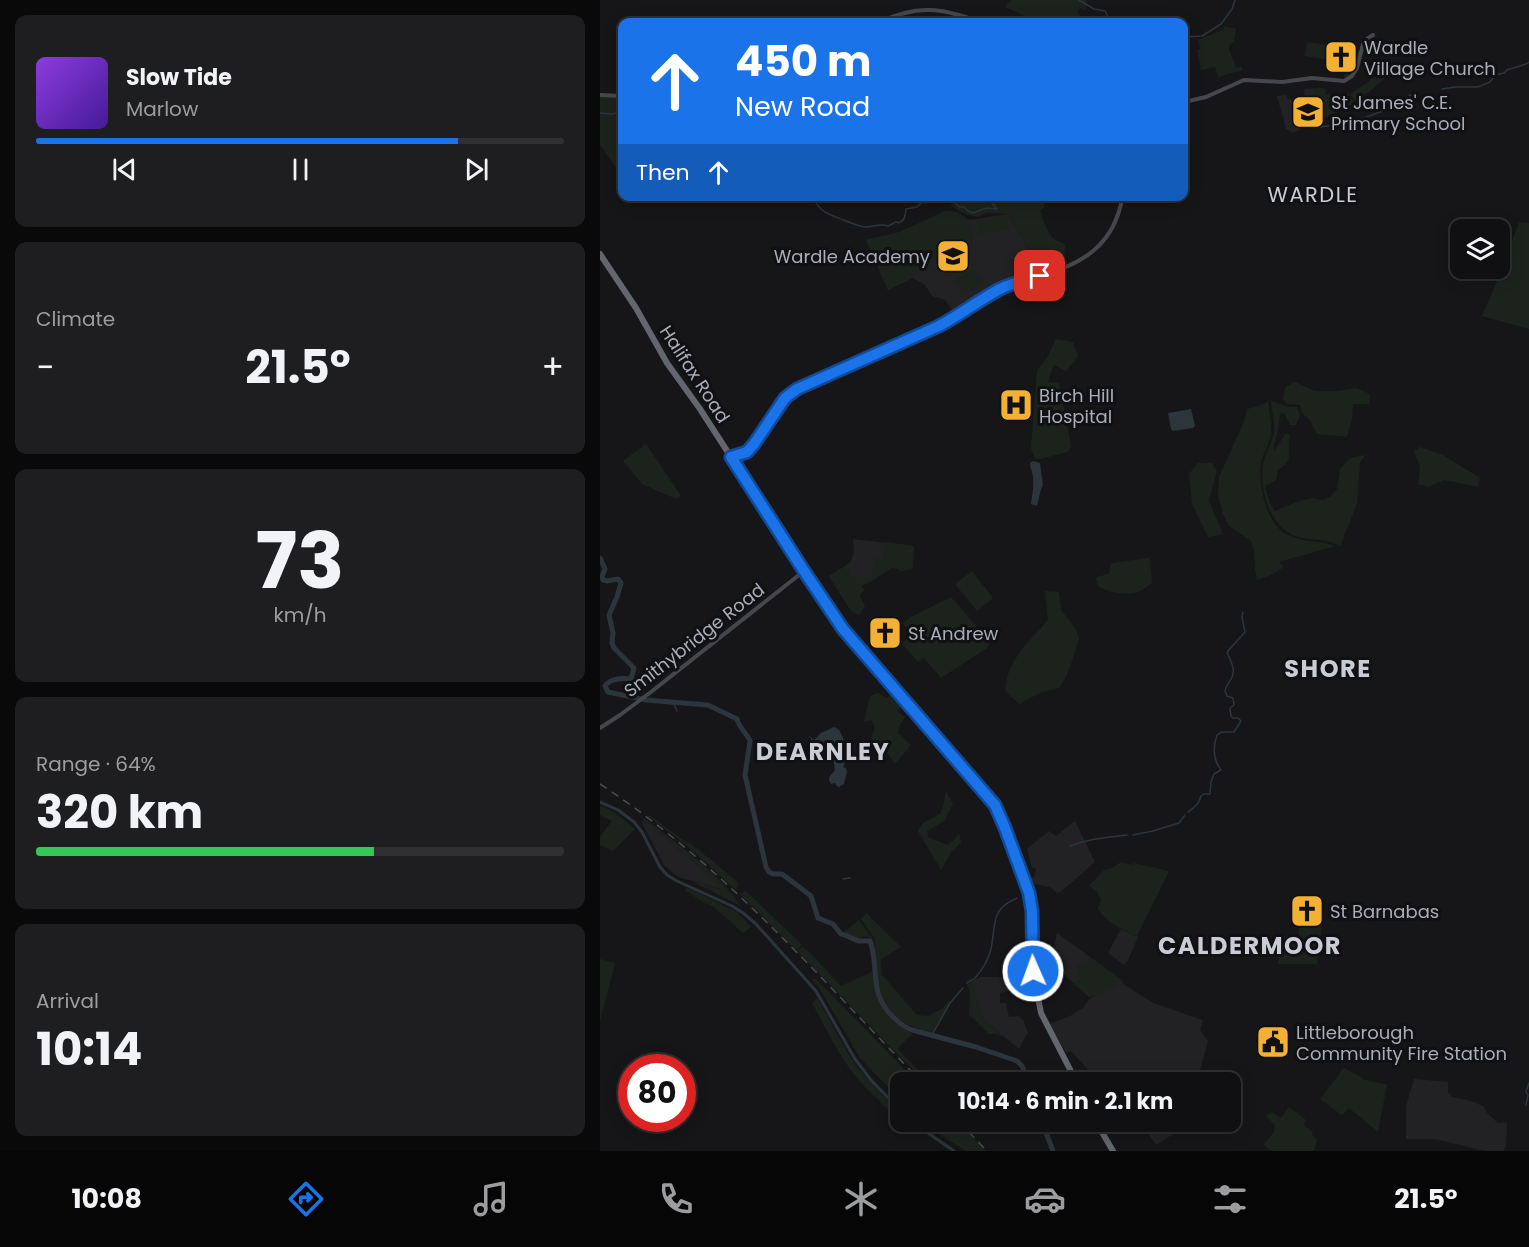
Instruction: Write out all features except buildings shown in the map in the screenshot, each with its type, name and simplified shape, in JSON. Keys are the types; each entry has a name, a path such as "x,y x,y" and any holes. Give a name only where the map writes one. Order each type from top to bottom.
{"highway":[{"name":"Halifax Road","path":"600,254 636,308 668,363 846,632 995,805 1026,885 1032,911 1033,972 1041,1013 1071,1072"},
{"path":"1102,1132 1113,1151"}],"street":[{"path":"890,18 905,13 930,10 945,11 968,18"},
{"path":"1188,101 1206,97 1244,80 1282,82 1312,78 1344,81 1352,76 1357,68 1364,44 1373,35"},
{"path":"600,95 618,96"},
{"path":"737,467 785,398 797,389 939,326 998,290 1056,272 1076,263 1107,237 1119,217 1122,201"},
{"path":"731,459 747,452"},
{"path":"731,459 743,457"},
{"name":"Smithybridge Road","path":"600,728 651,692 804,571"}],"shaded area":[{"path":"1011,0 1085,0 1087,2 1086,10 1078,9 1078,14 1084,18 1030,18 1005,7"},
{"path":"1225,26 1236,29 1234,41 1229,46 1229,50 1236,67 1242,67 1242,70 1218,77 1215,67 1201,70 1197,50 1200,49 1198,40 1223,30"},
{"path":"1307,42 1360,51 1351,73 1344,78 1345,71 1329,69 1329,60 1305,56"},
{"path":"1386,66 1391,73 1355,101 1350,94"},
{"name":"St James' C.E. Primary School","path":"1325,88 1326,95 1348,93 1354,103 1293,133 1286,129 1277,96 1287,94 1287,98 1292,100 1305,98 1304,89"},
{"path":"1325,88 1326,95 1348,93 1354,103 1316,122 1314,112 1318,111 1313,89"},
{"path":"600,96 618,97 618,165 615,167 600,144"},
{"path":"953,201 974,201 977,204 980,201 1045,201 1044,208 1040,210 1041,214 1051,235 1065,244 1064,265 1042,272 1008,214 987,213 978,217 965,214 951,206"},
{"name":"Wardle Academy","path":"945,211 957,212 969,220 1008,214 1042,272 996,287 955,314 945,300 932,296 925,285 913,278 888,290 866,240 900,232"},
{"path":"945,211 958,213 966,218 976,238 918,272 912,278 888,290 866,240 900,232"},
{"path":"1007,216 1009,229 978,234 976,221"},
{"path":"1519,222 1529,223 1529,329 1482,316 1498,279 1510,279 1510,247"},
{"path":"976,268 985,283 962,296 953,280"},
{"path":"1056,339 1073,342 1078,356 1066,371 1054,365 1048,382 1059,383 1071,446 1068,452 1036,460 1031,449 1037,370 1047,358"},
{"path":"1295,382 1315,391 1356,388 1370,394 1369,404 1353,404 1347,437 1317,434 1309,419 1302,413 1300,405 1288,404 1283,400 1285,387"},
{"path":"1268,401 1271,433 1260,472 1262,492 1269,513 1279,529 1286,534 1298,539 1336,546 1279,562 1284,567 1257,580 1251,541 1229,526 1223,514 1218,495 1219,477 1245,419 1247,409"},
{"path":"1271,401 1297,407 1300,415 1296,425 1290,425 1285,414 1281,413 1280,416 1274,451 1286,433 1290,435 1289,455 1287,463 1278,470 1276,480 1265,486 1275,511 1312,498 1323,500 1331,496 1337,489 1340,469 1350,458 1365,455 1360,463 1357,504 1340,546 1287,532 1280,526 1270,510 1264,492 1262,473 1264,460 1274,433"},
{"path":"1191,409 1195,426 1173,431 1168,413"},
{"path":"646,444 681,496 676,499 642,484 623,461"},
{"path":"1420,447 1443,455 1480,478 1478,487 1444,480 1428,487 1418,484 1420,466 1414,451"},
{"path":"1033,461 1040,463 1043,485 1037,506 1031,504 1033,480 1030,463"},
{"path":"1198,463 1212,463 1217,471 1209,501 1223,534 1208,537 1192,504 1189,474"},
{"path":"853,539 914,546 913,569 901,571 893,567 861,586 864,590 859,595 865,606 859,615 851,611 829,576 851,560 854,552"},
{"path":"885,542 914,546 913,569 901,571 893,567 861,586 864,590 859,595 865,606 859,615 851,611 829,576 847,565 852,576 872,579 874,558 882,559"},
{"path":"1150,558 1152,583 1140,591 1130,594 1118,593 1097,586 1096,577 1109,574 1111,563"},
{"path":"972,571 993,598 977,611 955,584"},
{"path":"1045,591 1059,592 1061,610 1076,629 1079,638 1070,667 1059,688 1042,692 1019,704 1005,691 1007,680 1014,660 1048,620"},
{"path":"951,597 990,642 987,648 941,678 924,658 918,662 902,644 911,634 903,623"},
{"path":"878,693 887,698 892,694 902,704 897,711 905,717 897,732 911,745 895,764 888,754 872,746 871,739 875,729 872,720 864,722 870,696"},
{"path":"834,727 844,740 849,741 846,743 855,744 852,746 843,745 842,747 844,756 846,755 847,758 843,767 847,772 844,784 839,787 835,783 831,784 829,780 835,770 829,751 808,747 815,744 808,735 814,740 821,733"},
{"path":"946,791 953,804 944,821 927,831 928,837 947,845 959,833 961,843 952,851 941,870 918,831 923,823 940,814"},
{"path":"600,806 610,810 635,829 613,851 600,845 600,837 612,821 600,815"},
{"path":"649,815 690,843 739,883 736,890 685,844"},
{"path":"644,818 709,870 741,906 695,883 720,889 722,887 643,820"},
{"path":"643,820 722,887 721,889 678,877 664,865 642,823"},
{"path":"1075,821 1095,862 1058,894 1050,887 1029,883 1028,879 1034,877 1036,870 1032,868 1027,849 1049,831 1056,836"},
{"path":"1121,862 1169,871 1137,936 1115,925 1101,913 1098,908 1101,900 1097,892 1089,886 1104,870"},
{"path":"688,888 737,912 751,927 743,933 714,907 685,890"},
{"path":"745,890 802,945 796,950 739,893"},
{"path":"866,913 901,947 881,959 882,975 917,1015 928,1016 942,1009 949,1000 949,1006 933,1032 902,1021 890,1011 881,997 880,999 874,951 869,937 865,936 857,940 841,933 859,920 877,949 874,938 861,919"},
{"path":"1300,920 1322,924 1317,964 1278,964 1283,936 1298,938"},
{"path":"1121,929 1138,937 1124,965 1108,953"},
{"path":"1057,933 1143,997 1156,1004 1203,1020 1200,1030 1208,1041 1201,1072 1090,1072 1071,1051 1066,1053 1050,1024 1070,1016 1097,995 1089,997 1051,963"},
{"path":"802,947 809,952 841,986 873,971 876,993 882,1008 887,1015 912,1034 897,1049 920,1072 915,1072 797,951"},
{"path":"1090,957 1123,981 1115,988 1089,997 1073,983 1081,978 1076,967 1080,963 1083,965"},
{"path":"600,959 615,963 600,1021"},
{"path":"980,977 1011,977 1014,990 1000,993 1000,1003 1006,1003 1009,1017 1018,1016 1023,1020 1028,1032 1019,1049 985,1021 970,982"},
{"path":"812,979 816,979 907,1072 890,1072 890,1090 860,1058"},
{"path":"970,982 985,1021 1004,1037 989,1034 969,1014 970,994 967,984"},
{"path":"817,998 857,1067 890,1103 890,1112 858,1080 843,1059 812,1003"},
{"path":"1344,1068 1361,1079 1387,1085 1378,1132 1349,1108 1342,1115 1320,1099"},
{"path":"1414,1079 1448,1082 1448,1093 1452,1097 1483,1106 1498,1123 1507,1122 1504,1151 1485,1151 1435,1139 1406,1139 1406,1106"},
{"path":"1289,1107 1306,1120 1304,1125 1313,1132 1312,1135 1317,1139 1314,1151 1271,1151 1264,1144 1274,1132 1275,1125 1266,1116 1271,1112 1281,1118"},
{"path":"936,1132 967,1132 986,1151 966,1151"},
{"path":"1147,1132 1177,1132 1156,1145"}],"waterway":[{"path":"1079,0 1094,9 1105,11 1109,18"},
{"path":"1188,37 1202,36 1221,24 1232,9 1235,0"},
{"path":"1442,89 1478,87 1490,82 1495,75 1529,62"},
{"path":"1360,118 1394,108 1414,93"},
{"path":"600,113 618,112"},
{"path":"1342,122 1355,118"},
{"path":"1317,125 1321,127 1335,125"},
{"path":"815,201 826,213 865,227 899,223 904,219 906,209 917,207 927,201"},
{"path":"956,201 956,204 972,213 987,208 997,209 992,201"},
{"path":"600,558 605,569 603,580 618,579 621,583 609,615 613,633 612,643 614,648 634,668 631,679 617,679 607,683 605,686 608,692 646,700 708,705 737,719 750,741 745,775 769,872 782,874 811,896 818,918 833,924 841,934 858,941 870,941 880,999 893,1017 906,1028 1017,1061 1024,1072"},
{"path":"1188,812 1198,804 1201,796 1210,794 1214,774 1221,770 1214,753 1217,735 1222,732 1234,732 1241,721 1231,716 1230,708 1234,705 1233,698 1227,696 1225,691 1233,671 1227,652 1245,632 1243,612"},
{"path":"673,702 677,711"},
{"path":"600,802 618,810 634,822 667,875 732,906 756,924 816,991 855,1059 890,1100"},
{"path":"1133,835 1179,823 1185,815"},
{"path":"1070,846 1091,840 1127,835"},
{"path":"843,879 850,878"},
{"path":"967,983 978,975 987,960 998,913 1008,902 1017,898"},
{"path":"932,1035 950,1003 963,988"},
{"path":"1526,1105 1529,1083"},
{"path":"926,1132 954,1151"},
{"path":"1046,1132 1053,1151"}],"railway":[{"path":"600,784 646,816 730,887 912,1072"},
{"path":"969,1132 987,1151"}],"place":[{"name":"Wardle Village Church","path":"1341,57"},
{"name":"St James' C.E. Primary School","path":"1308,112"},
{"name":"Wardle Academy","path":"953,256"},
{"name":"Birch Hill Hospital","path":"1016,405"},
{"name":"St Andrew","path":"885,633"},
{"name":"St Barnabas","path":"1307,911"},
{"name":"Littleborough Community Fire Station","path":"1273,1042"}],"district":[{"name":"WARDLE","path":"1313,194"},
{"name":"SHORE","path":"1328,668"},
{"name":"DEARNLEY","path":"823,751"},
{"name":"CALDERMOOR","path":"1250,945"}],"route":[{"path":"1033,971 1032,911 1029,893 995,805 843,629 731,457 747,452 785,398 797,389 939,326 998,290 1040,276"}]}
